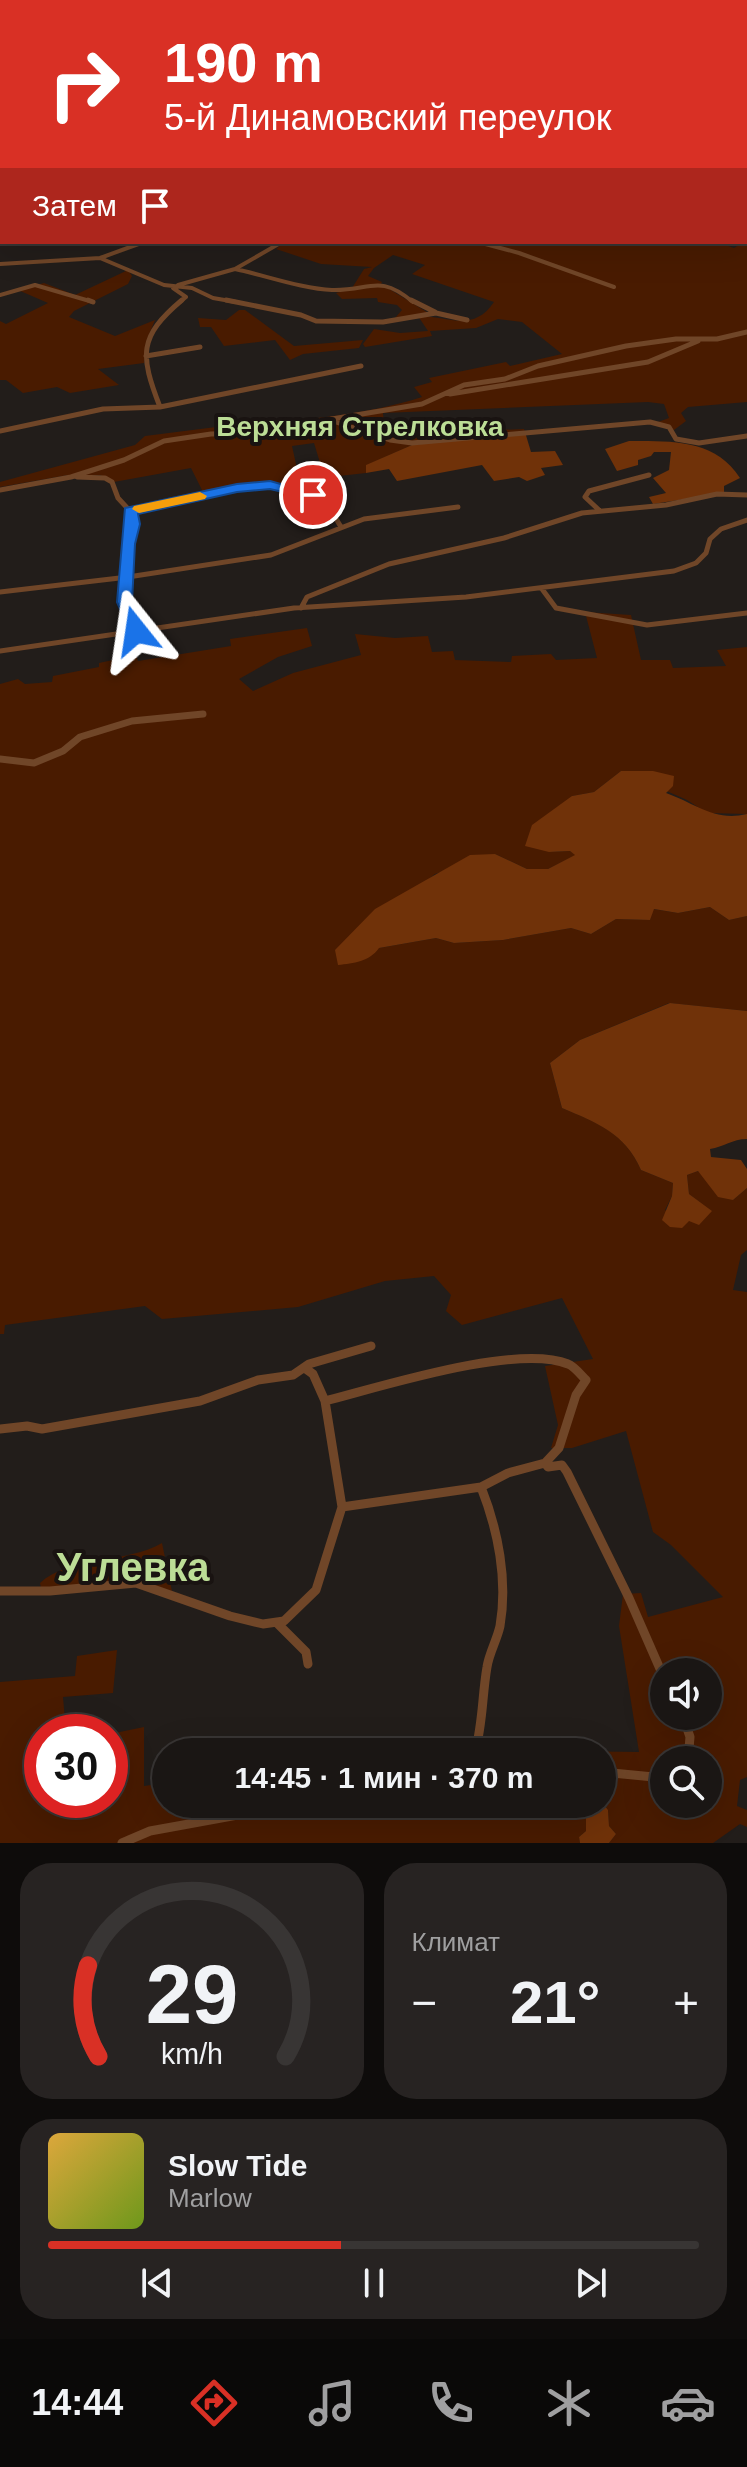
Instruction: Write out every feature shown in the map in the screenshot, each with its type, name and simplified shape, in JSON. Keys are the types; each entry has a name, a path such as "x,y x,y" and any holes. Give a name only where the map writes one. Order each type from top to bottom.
{"street":[{"path":"0,264 100,258 138,244"},
{"path":"174,286 235,269 279,244"},
{"path":"485,244 614,287"},
{"path":"100,258 174,286 192,288 213,298 301,315 316,321 383,322 436,313"},
{"path":"235,269 270,274 326,289 343,290 369,284 387,286 416,305 467,320"},
{"path":"0,295 35,285 93,302"},
{"path":"160,407 148,380 146,356 156,325 186,297 174,286"},
{"path":"444,395 648,362 699,341 747,332"},
{"path":"0,490 71,477 124,460 164,441 225,433 276,433 332,419 422,404 464,385 505,379 538,366 626,346 676,339 699,341"},
{"path":"146,356 200,347"},
{"path":"0,431 95,410 128,411 160,407 361,366"},
{"path":"332,419 390,440 412,443 650,422 669,427 674,437 683,442 699,443 747,436"},
{"path":"599,510 585,497 589,491 649,475"},
{"path":"71,477 105,478 112,482 118,498 130,511 132,524 125,602 136,631"},
{"path":"130,511 237,488 270,485 320,499 341,527"},
{"path":"301,608 307,597 389,564 504,538 599,510 683,502 717,494 747,495"},
{"path":"0,592 128,577 271,555 364,519 458,507"},
{"path":"0,651 301,608 542,589 685,568 705,555 710,539 721,529 747,520"},
{"path":"542,589 556,608 635,624 747,613"},
{"path":"0,759 34,763 63,751 80,737 132,721 203,714"},
{"path":"0,1429 27,1426 42,1429 199,1401 259,1380 291,1375 306,1369 309,1364 371,1346"},
{"path":"325,1401 493,1360 543,1360 569,1364 586,1380 576,1395 559,1448 545,1463 508,1473 481,1487 342,1507"},
{"path":"0,1591 50,1591 136,1583 230,1616 263,1624 278,1624 316,1590 342,1507 325,1401 313,1374 306,1369"},
{"path":"545,1463 548,1467 562,1465 567,1472 655,1658"},
{"path":"479,1738 487,1664 492,1655 501,1613 503,1586 492,1514 481,1487"},
{"path":"278,1624 306,1652 308,1664"},
{"path":"616,1773 650,1777"},
{"path":"122,1843 150,1831 229,1818"}],"shaded area":[{"path":"282,244 723,244 734,248 747,244 747,402 688,407 681,413 686,421 674,430 658,422 669,418 664,404 648,402 383,413 385,435 524,429 525,432 412,445 367,465 366,473 330,477 321,466 314,443 292,446 302,491 266,484 204,494 191,468 114,482 100,475 68,475 0,487 0,482 135,445 145,436 378,409 422,397 414,387 432,382 429,378 506,362 510,366 562,354 522,322 498,319 476,328 430,331 432,336 365,347 363,344 374,329 400,333 428,331 418,316 469,320 486,312 494,302 412,274 425,265 393,255 368,276 430,314 395,318 402,310 397,305 378,302 377,298 342,299 336,293 352,288 364,269 372,267 321,264 276,249"},
{"path":"128,270 132,276 128,284 74,311 69,317 115,336 155,320 146,342 144,363 98,369 119,385 70,393 57,387 23,393 6,380 0,380 0,321 6,324 48,303 18,290 44,283 75,295"},
{"path":"239,310 245,310 294,346 363,340 359,348 303,354 290,360 275,340 224,346 211,327 200,327 198,318 226,320"},
{"path":"525,432 531,452 555,451 563,465 541,468 545,475 527,481 519,477 494,481 482,465 397,481 389,469 366,473 366,465 412,445"},
{"path":"629,441 676,442 705,449 730,465 740,478 724,486 724,493 653,504 649,497 666,493 653,478 669,470 671,452 654,452 638,460 638,465 617,471 605,449"},
{"path":"585,612 631,615 641,660 670,660 673,668 726,666 717,650 747,647 747,814 707,813 687,800 621,771 594,792 572,796 549,852 570,851 576,855 548,869 527,869 495,854 435,874 416,889 379,948 436,938 454,943 503,940 571,928 591,934 616,919 650,920 653,909 678,913 710,907 729,920 747,916 747,1011 669,1003 580,1040 550,1063 562,1108 609,1131 627,1147 641,1170 673,1183 672,1196 665,1210 689,1221 711,1211 689,1194 687,1175 698,1171 733,1200 747,1188 747,1250 741,1255 733,1290 747,1292 747,1777 740,1780 737,1806 747,1810 747,1827 740,1824 713,1843 609,1843 616,1834 609,1826 608,1818 616,1818 616,1752 639,1752 619,1626 623,1594 641,1593 648,1617 723,1597 671,1545 653,1532 626,1431 572,1448 551,1448 558,1425 545,1366 593,1359 562,1298 462,1325 446,1311 451,1295 434,1276 385,1281 298,1307 162,1319 145,1306 5,1325 4,1334 0,1334 0,684 18,679 25,684 52,682 53,676 99,667 99,663 136,655 138,661 231,646 230,639 307,628 312,646 278,657 239,679 253,691 293,673 361,655 355,634 395,638 428,636 432,652 453,651 455,660 511,662 512,656 551,654 556,660 597,658"},
{"path":"621,771 653,771 674,776 673,786 666,793 715,814 747,814 747,916 729,920 710,907 678,913 654,909 650,920 616,919 591,934 571,928 503,940 454,943 436,938 379,948 366,959 338,965 335,950 375,909 470,855 495,854 527,869 548,869 575,855 570,851 549,852 525,846 532,825 572,796 594,792"},
{"path":"670,1003 747,1011 747,1139 710,1149 711,1157 741,1160 747,1169 747,1188 733,1200 718,1197 698,1171 687,1175 689,1194 712,1211 699,1225 689,1221 682,1228 670,1227 662,1220 672,1196 673,1183 641,1170 627,1147 609,1131 562,1108 550,1063 580,1040"},
{"path":"162,1543 172,1591 137,1580 41,1588 40,1583 66,1569 132,1554"},
{"path":"117,1650 113,1693 63,1697 64,1714 24,1714 24,1818 128,1818 128,1730 144,1727 144,1786 152,1785 152,1818 589,1818 586,1831 579,1837 580,1843 0,1843 0,1682 75,1676 77,1656"},
{"path":"586,1818 608,1818 609,1826 616,1834 609,1843 580,1843 579,1837 586,1831"}],"slow traffic":[{"path":"139,509 200,496"}],"district":[{"name":"Верхняя Стрелковка","path":"360,426"},
{"name":"Углевка","path":"133,1567"}],"route":[{"path":"136,631 125,602 132,524 130,511 237,488 270,485 313,495"}]}
